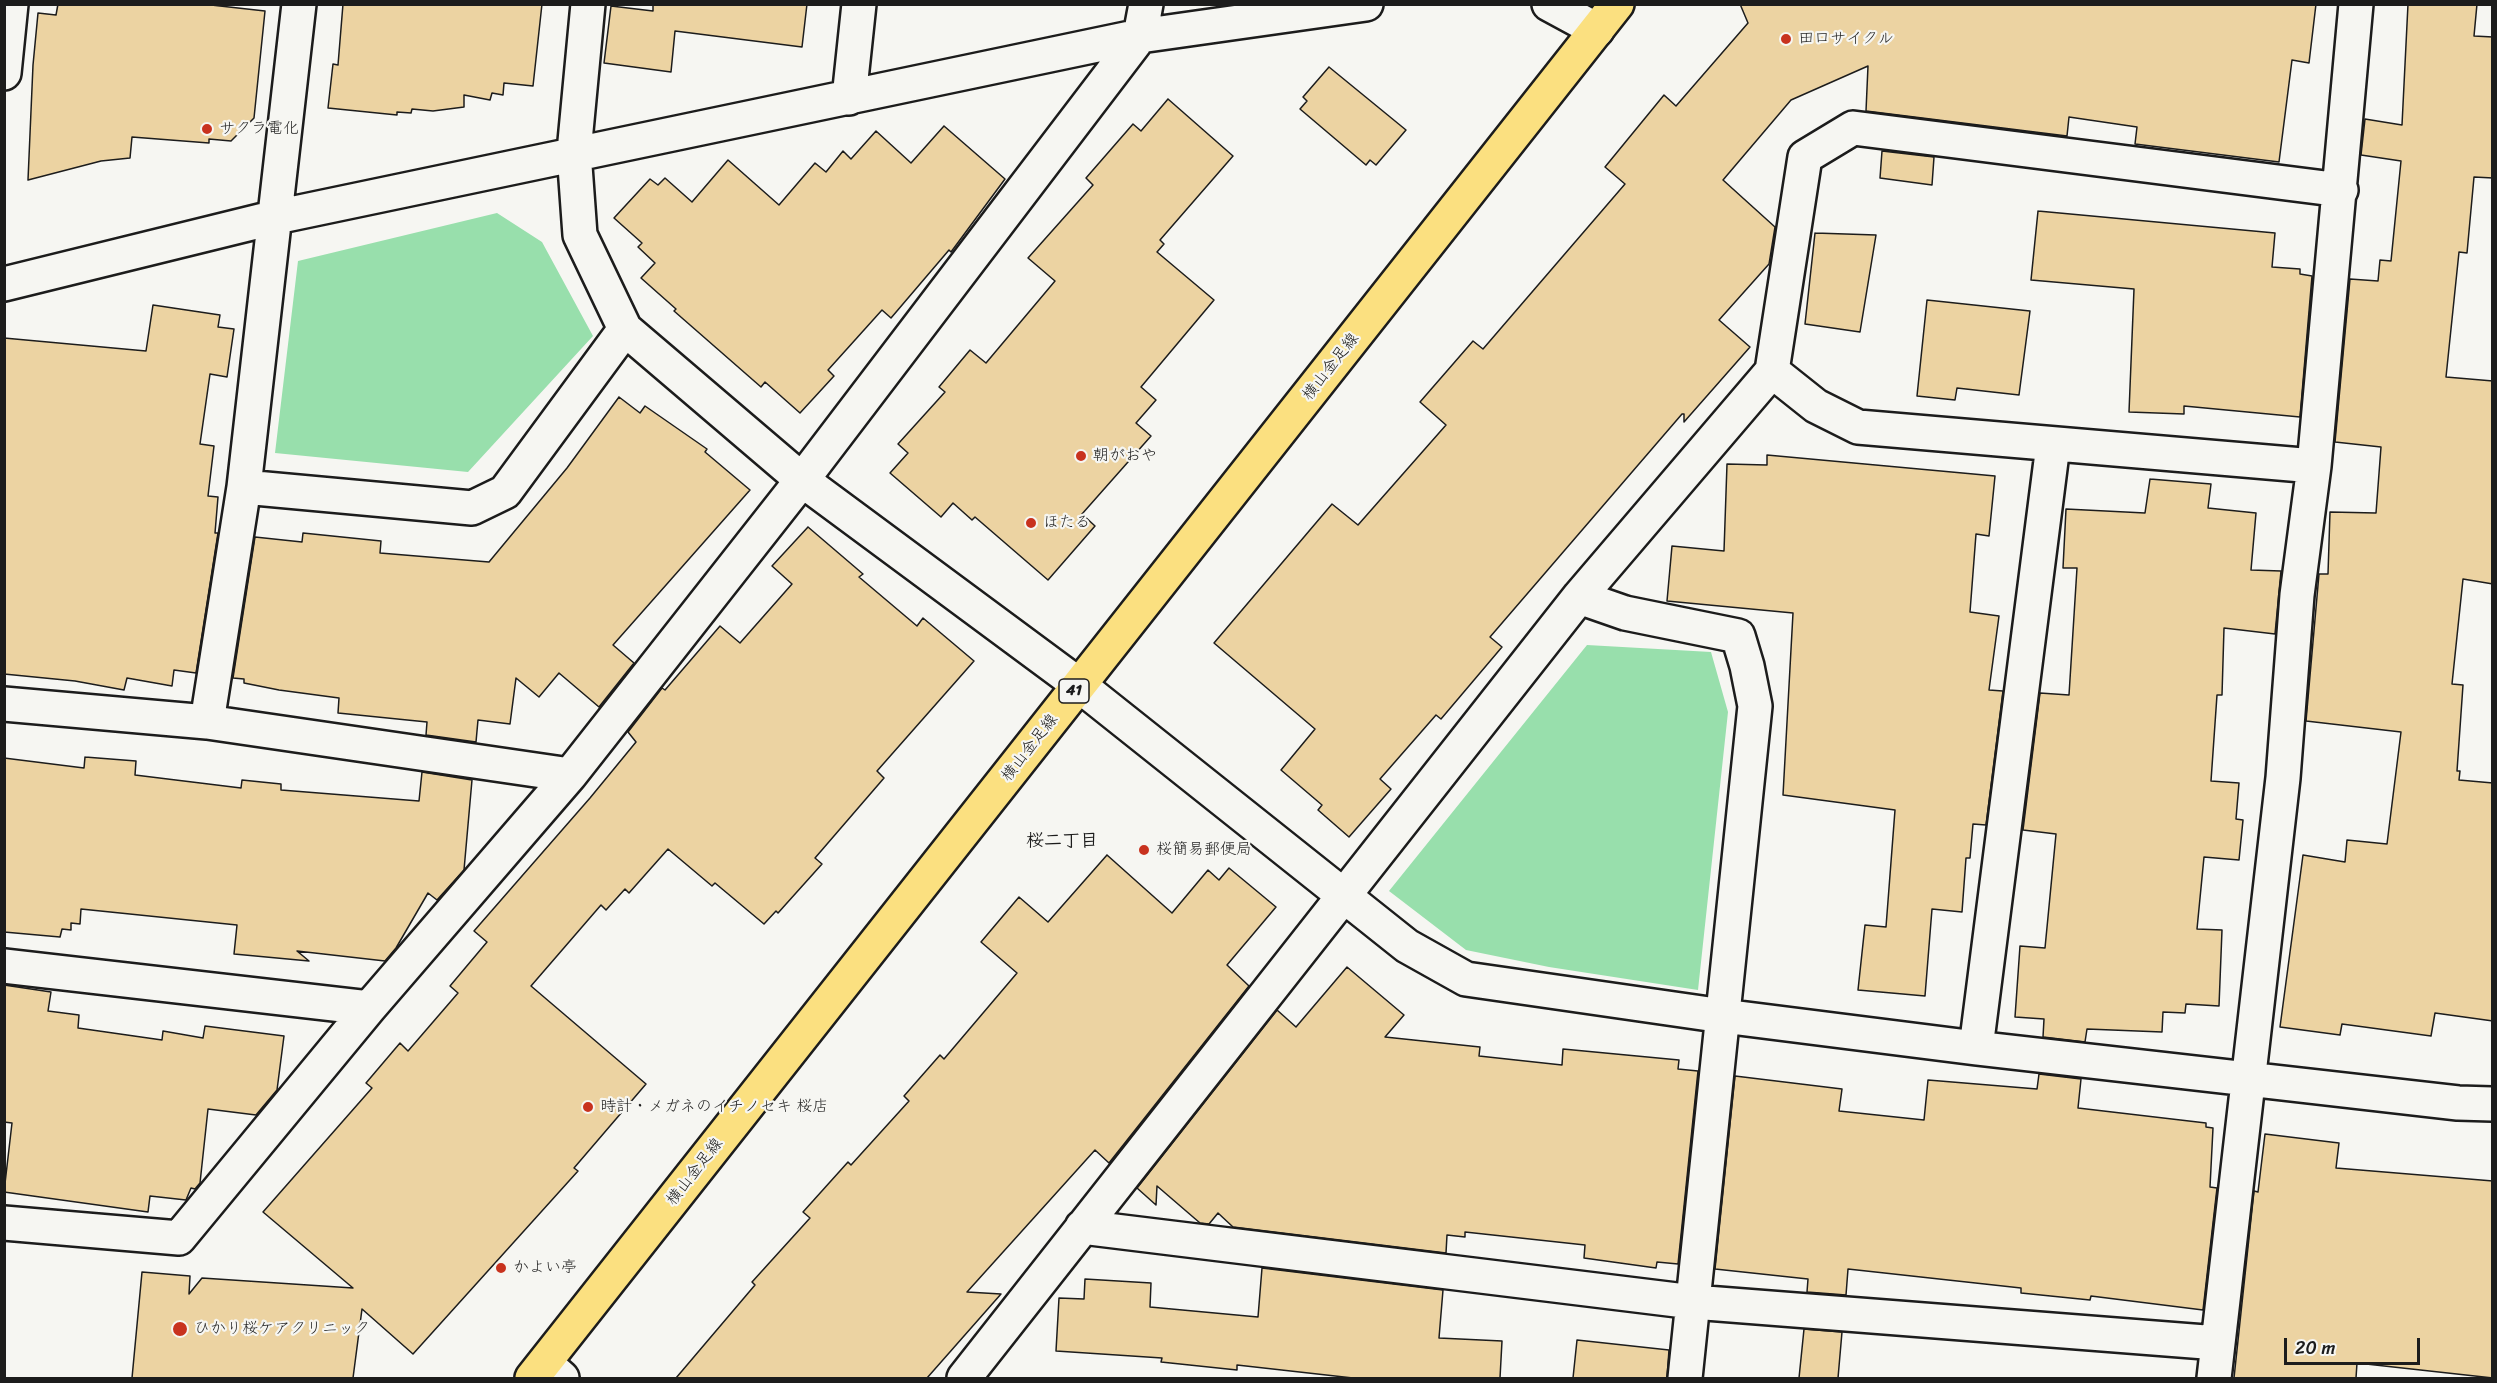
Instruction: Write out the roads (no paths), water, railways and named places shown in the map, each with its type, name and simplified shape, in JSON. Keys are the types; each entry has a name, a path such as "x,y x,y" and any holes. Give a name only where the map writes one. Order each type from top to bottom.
{"main road":[{"name":"横山金足線","path":"546,1373 1079,685 1617,4"}],"street":[{"path":"4,72 11,4"},
{"path":"207,722 244,488 299,4"},
{"path":"588,4 574,152 580,235 625,329 802,480 1079,685 1407,946 1466,979 1723,1016 1976,1048 2458,1103 2493,1104"},
{"path":"849,98 859,4"},
{"path":"4,1223 179,1238 369,1008 570,774 802,480 1140,36 1146,4"},
{"path":"4,284 276,217 574,152 849,98 1140,36 1366,4"},
{"path":"1549,4 1597,30"},
{"path":"2214,1378 2283,778 2297,595 2314,466 2341,190 2356,4"},
{"path":"964,1378 1580,597 1772,370 1805,157 1853,128 2341,190"},
{"path":"244,488 472,508 505,492 625,329"},
{"path":"1772,370 1816,406 1858,427 2314,466"},
{"path":"1976,1048 2053,445"},
{"path":"1580,597 1625,613 1738,636 1755,706 1685,1378"},
{"path":"4,704 207,722 570,774"},
{"path":"4,966 369,1008"},
{"path":"1082,1227 1693,1302 2218,1343"}],"place":[{"name":"田口サイクル","path":"1786,39"},
{"name":"サクラ電化","path":"207,129"},
{"name":"朝がおや","path":"1081,456"},
{"name":"ほたる","path":"1031,523"},
{"name":"桜簡易郵便局","path":"1144,850"},
{"name":"時計・メガネのイチノセキ 桜店","path":"588,1107"},
{"name":"かよい亭","path":"501,1268"},
{"name":"ひかり桜ケアクリニック","path":"180,1329"}],"district":[{"name":"桜二丁目","path":"1062,841"}]}
